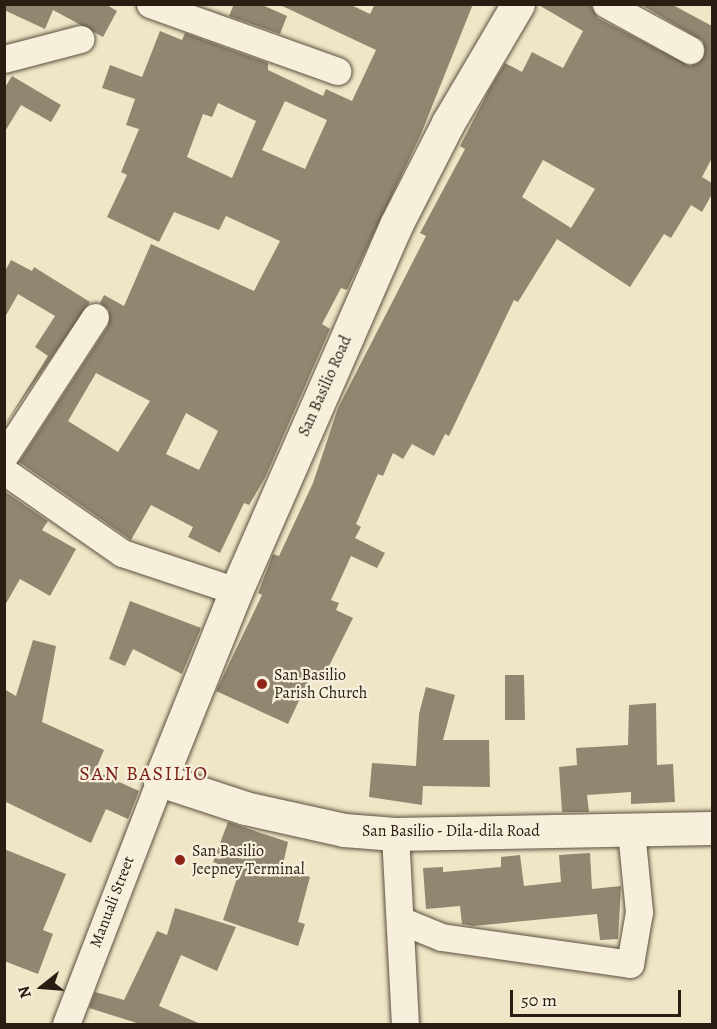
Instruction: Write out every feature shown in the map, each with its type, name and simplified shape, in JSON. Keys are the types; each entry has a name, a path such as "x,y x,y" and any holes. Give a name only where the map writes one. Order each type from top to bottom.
{"street":[{"path":"150,4 337,70"},
{"name":"San Basilio Road","path":"160,780 236,591 396,225 448,123 518,4"},
{"path":"606,4 690,50"},
{"path":"4,59 80,39"},
{"path":"4,456 95,317"},
{"path":"4,471 122,553 236,591"},
{"name":"San Basilio - Dila-dila Road","path":"160,780 245,808 344,830 395,834 712,828"},
{"name":"Manuali Street","path":"66,1024 160,780"},
{"path":"400,920 441,937 630,964 639,912 631,830"},
{"path":"395,834 405,1024"}],"building":[{"path":"4,4 105,4 117,11 103,37 53,10 45,29 4,10"},
{"path":"234,4 260,4 287,16 280,34 229,16"},
{"path":"278,4 349,4 370,14 375,4 473,4 421,134 347,290 341,288 322,324 330,329 265,478 249,505 244,503 220,553 188,537 193,527 151,505 131,540 19,462 108,326 109,310 100,303 104,295 124,306 151,244 254,291 280,241 226,216 219,230 174,212 159,242 107,217 127,175 121,172 139,129 126,125 135,99 102,88 110,65 142,77 160,31 182,40 185,33 268,63 268,70 323,96 326,89 352,101 376,50","holes":["285,101 327,120 305,169 262,150","218,103 256,121 232,178 187,157 203,114 212,117","96,373 150,401 118,452 68,421","186,413 218,431 199,470 166,454"]},
{"path":"537,4 590,4 598,18 690,66 703,58 703,41 640,4 671,4 712,26 712,158 702,177 712,183 712,194 702,212 691,205 671,238 664,234 630,287 557,239 518,302 514,300 449,436 445,434 434,456 412,444 403,459 393,453 383,476 378,474 356,524 361,527 355,538 385,553 377,568 351,556 331,600 339,603 336,610 353,618 323,678 312,673 288,724 216,691 262,595 258,593 273,554 279,556 313,483 338,408 426,236 420,233 465,149 460,146 489,90 505,63 522,72 532,52 563,68 583,31","holes":["543,160 595,189 571,228 522,197"]},
{"path":"12,76 61,105 51,122 21,105 4,133 4,89"},
{"path":"11,260 32,271 34,267 90,302 4,426 48,356 35,347 55,316 18,294 4,319 4,273"},
{"path":"4,491 48,521 42,530 76,549 50,596 20,579 4,607"},
{"path":"130,601 201,628 182,674 133,649 125,666 109,659"},
{"path":"33,640 56,646 42,722 104,750 95,771 139,791 128,819 106,809 91,843 4,801 4,689 16,696"},
{"path":"505,675 524,675 525,720 505,720"},
{"path":"426,687 455,695 443,740 489,740 490,787 423,786 422,805 369,797 372,763 416,766 419,714"},
{"path":"656,703 657,765 673,764 675,802 631,804 631,792 587,795 589,812 562,812 559,767 577,765 576,748 628,745 629,705"},
{"path":"228,822 288,842 282,869 310,877 298,922 305,924 298,946 223,920 239,872 213,862"},
{"path":"4,849 66,874 43,930 53,934 38,974 4,961"},
{"path":"590,853 592,889 621,886 618,939 600,940 597,914 473,926 462,924 460,906 426,909 423,868 443,867 443,872 501,867 501,857 520,855 524,886 561,882 559,855"},
{"path":"175,908 236,927 217,971 181,955 159,1006 201,1024 140,1024 89,1008 95,992 124,1000 157,931 167,935"}],"place":[{"name":"San Basilio Parish Church","path":"262,684"},
{"name":"San Basilio Jeepney Terminal","path":"180,860"}],"district":[{"name":"SAN BASILIO","path":"144,773"}]}
